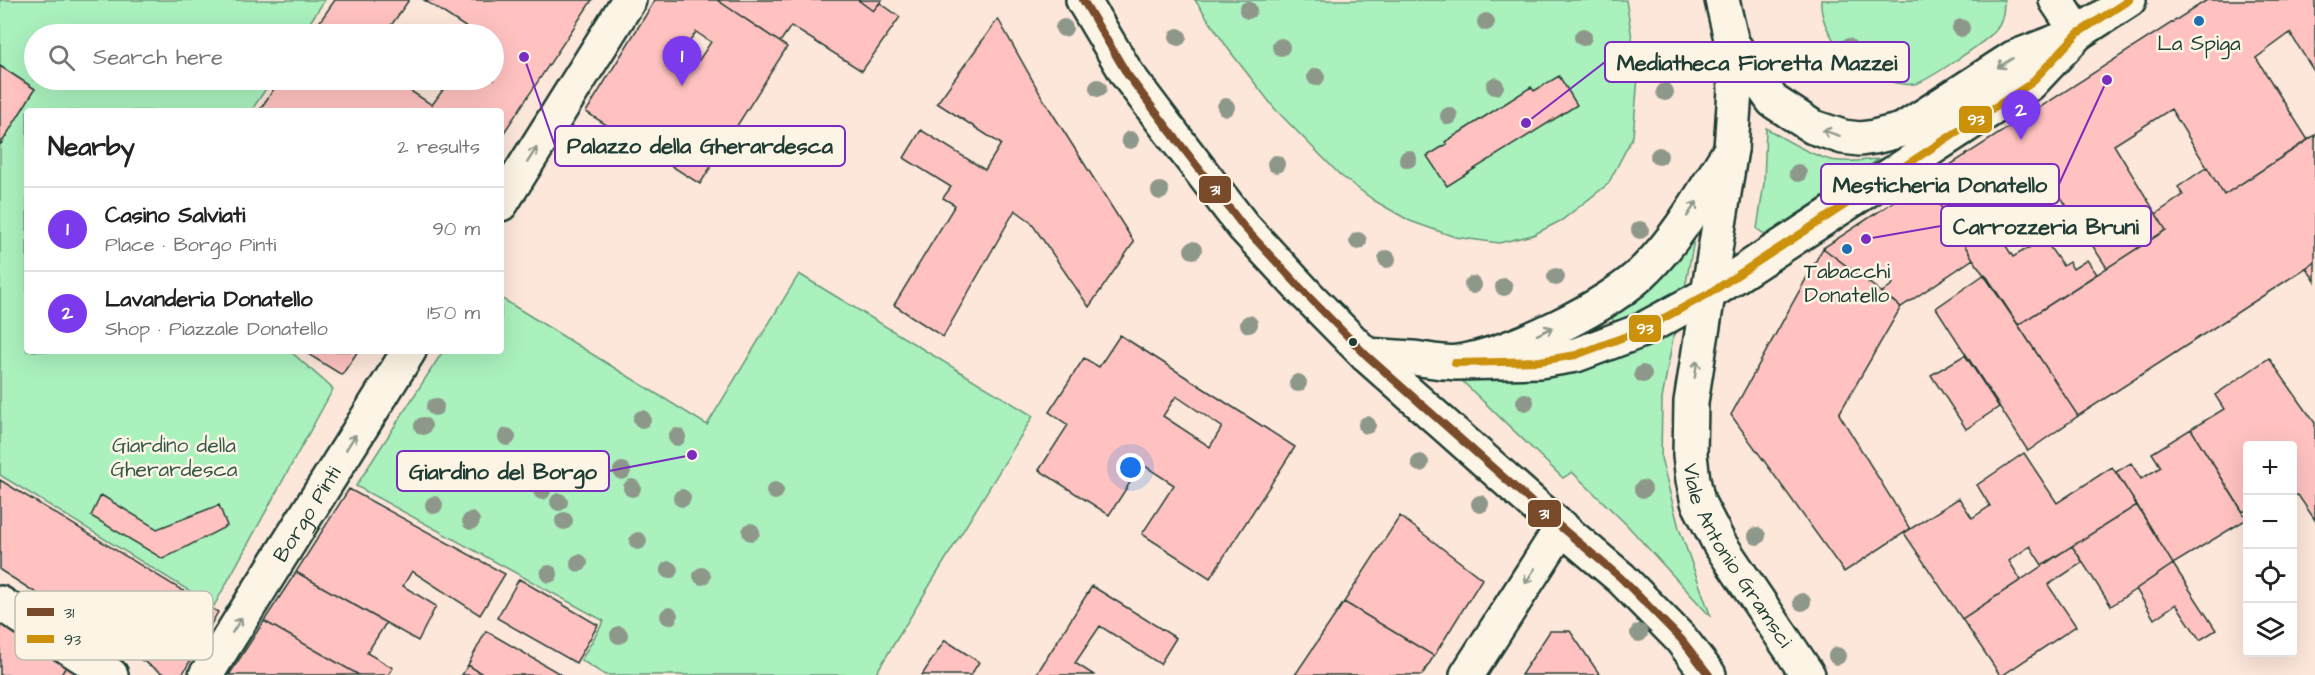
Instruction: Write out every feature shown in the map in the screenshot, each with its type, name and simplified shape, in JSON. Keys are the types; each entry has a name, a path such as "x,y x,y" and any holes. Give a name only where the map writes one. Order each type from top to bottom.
{"street":[{"path":"504,199 629,0"},
{"path":"1083,0 1127,75 1244,226 1308,296 1366,355 1591,550 1646,601 1681,639 1709,675"},
{"path":"1722,0 1732,43 1773,101 1814,127 1843,137 1860,139 1902,130 2013,58 2078,33 2129,0"},
{"path":"2056,0 2078,33"},
{"path":"1366,355 1455,363 1540,361 1576,355 1640,331 1710,293 2030,84 2078,33"},
{"name":"Viale Antonio Gramsci","path":"1732,43 1736,90 1731,149 1710,293 1696,364 1689,427 1693,480 1698,502 1708,522 1743,581 1808,675"},
{"path":"1455,363 1491,354 1536,335 1618,292 1647,269 1665,247 1731,149"},
{"name":"Borgo Pinti","path":"206,675 407,354"},
{"path":"1467,675 1562,527"},
{"path":"0,603 15,613"},
{"path":"88,660 111,675"}],"green space":[{"name":"Giardino della Gherardesca","path":"0,0 325,0 309,24 24,24 24,82 0,66"},
{"path":"1195,0 1626,0 1638,77 1633,136 1608,184 1562,220 1533,235 1499,243 1455,237 1410,221 1375,201 1340,175 1275,109 1229,50"},
{"path":"1821,0 2004,0 2002,20 1991,35 1921,82 1899,84 1866,71 1839,46 1822,16"},
{"name":"Giardino della Gherardesca","path":"34,90 265,90 253,108 24,108 24,354 293,354 333,389 214,606 213,591 189,591 0,475 0,144"},
{"path":"1766,128 1823,158 1849,161 1879,159 1766,235 1757,229 1764,183"},
{"path":"1698,219 1685,288 1616,326 1611,316 1642,294"},
{"path":"799,274 1033,416 875,675 605,675 581,660 604,621 356,486 441,354 504,354 504,300 707,425"},
{"path":"1675,327 1662,399 1661,458 1679,528 1711,617 1625,523 1572,472 1563,478 1460,379"}],"building":[{"path":"335,0 409,0 392,24 318,24"},
{"path":"424,0 592,0 504,132 504,108 261,108 273,90 409,90 432,105 443,90 504,90 504,24 461,24"},
{"path":"655,0 717,0 787,47 700,184 586,112","holes":["696,32 711,42 699,60 684,49"]},
{"path":"717,0 858,0 873,11 880,3 900,17 862,71 791,26 780,42"},
{"path":"858,0 882,0 873,11"},
{"path":"2207,0 2315,0 2315,73 2290,33 2256,58 2308,140 2224,195 2171,109 2114,145 2166,230 2107,268 2055,188 1993,226 2013,257 2044,239 2063,266 2069,262 2073,269 2087,260 2097,274 2018,325 1973,259 1925,181"},
{"path":"998,19 1042,97 1134,242 1089,307 1030,221 1015,210 943,337 894,305 955,205 943,198 951,187 904,158 921,130 985,170 1001,144 937,103"},
{"path":"0,66 24,82 24,90 34,90 0,144"},
{"path":"1559,76 1577,105 1447,186 1427,156 1531,87 1534,91"},
{"path":"2315,135 2315,262 2078,416 2018,325 2166,230 2156,214 2183,195 2178,187 2207,167 2224,195"},
{"path":"1925,181 1973,259 1901,307 1881,293 1893,284 1886,271 1869,283 1823,248"},
{"path":"1823,248 1901,307 1839,414 1910,529 1844,572 1731,415"},
{"path":"2315,262 2315,281 2306,268"},
{"path":"1985,274 2078,416 2028,451 1936,308"},
{"path":"1120,335 1295,447 1210,578 1142,534 1174,485 1142,464 1109,515 1039,470 1068,425 1049,412 1084,358 1099,367","holes":["1176,396 1222,427 1210,447 1163,416"]},
{"path":"308,354 356,354 342,375"},
{"path":"1965,355 1999,407 1966,429 1931,375"},
{"path":"2269,358 2315,423 2315,520 2297,495 2297,441 2243,441 2243,512 2191,429 2224,409 2215,395"},
{"path":"2191,429 2243,513 2243,521 2173,564 2116,472 2131,463 2141,479 2161,467 2152,453"},
{"path":"2024,453 2057,503 2112,467 2137,505 2042,565 2030,546 2009,561 2021,580 1962,619 1904,533 1959,498 1972,518 1990,506 1977,485"},
{"path":"0,480 183,591 33,591 0,570"},
{"path":"349,489 505,574 480,615 412,571 403,586 436,606 418,641 296,572"},
{"path":"101,495 157,529 219,505 227,526 163,559 91,516"},
{"path":"2137,505 2173,564 2111,606 2072,546"},
{"path":"1400,516 1482,579 1434,656 1344,602"},
{"path":"2072,546 2083,562 2048,585 2076,626 2000,675 1962,619"},
{"path":"2173,564 2216,630 2200,640 2176,604 2154,619 2136,589"},
{"path":"296,572 386,623 367,653 393,668 388,675 359,675 264,621"},
{"path":"519,579 598,625 576,663 497,618"},
{"path":"1092,586 1176,638 1160,664 1100,626 1075,663 1094,675 1036,675"},
{"path":"1344,602 1434,656 1422,675 1295,675"},
{"path":"213,609 218,612 213,621"},
{"path":"264,621 359,675 229,675"},
{"path":"0,622 15,631 15,660 63,660 68,663 61,675 0,675"},
{"path":"486,631 562,675 484,675 468,665"},
{"path":"1550,631 1570,631 1600,675 1521,675"},
{"path":"945,640 979,662 971,675 922,675"},
{"path":"141,660 191,660 182,675 165,675"},
{"path":"68,663 87,675 61,675"},
{"path":"468,665 484,675 462,675"}],"transit line":[{"name":"31","path":"1083,0 1127,74 1243,226 1366,355 1537,507 1621,578 1681,639 1709,675"},
{"name":"93","path":"1455,363 1540,361 1576,355 1640,331 1710,293 2030,84 2078,33 2129,0"}],"place":[{"name":"La Spiga","path":"2199,21"},
{"name":"Palazzo della Gherardesca","path":"524,57"},
{"name":"Mesticheria Donatello","path":"2107,80"},
{"name":"Casino Salviati","path":"682,86"},
{"name":"Mediatheca Fioretta Mazzei","path":"1526,123"},
{"name":"Lavanderia Donatello","path":"2021,140"},
{"name":"Carrozzeria Bruni","path":"1866,239"},
{"name":"Tabacchi Donatello","path":"1847,249"},
{"name":"Giardino del Borgo","path":"692,455"}]}
